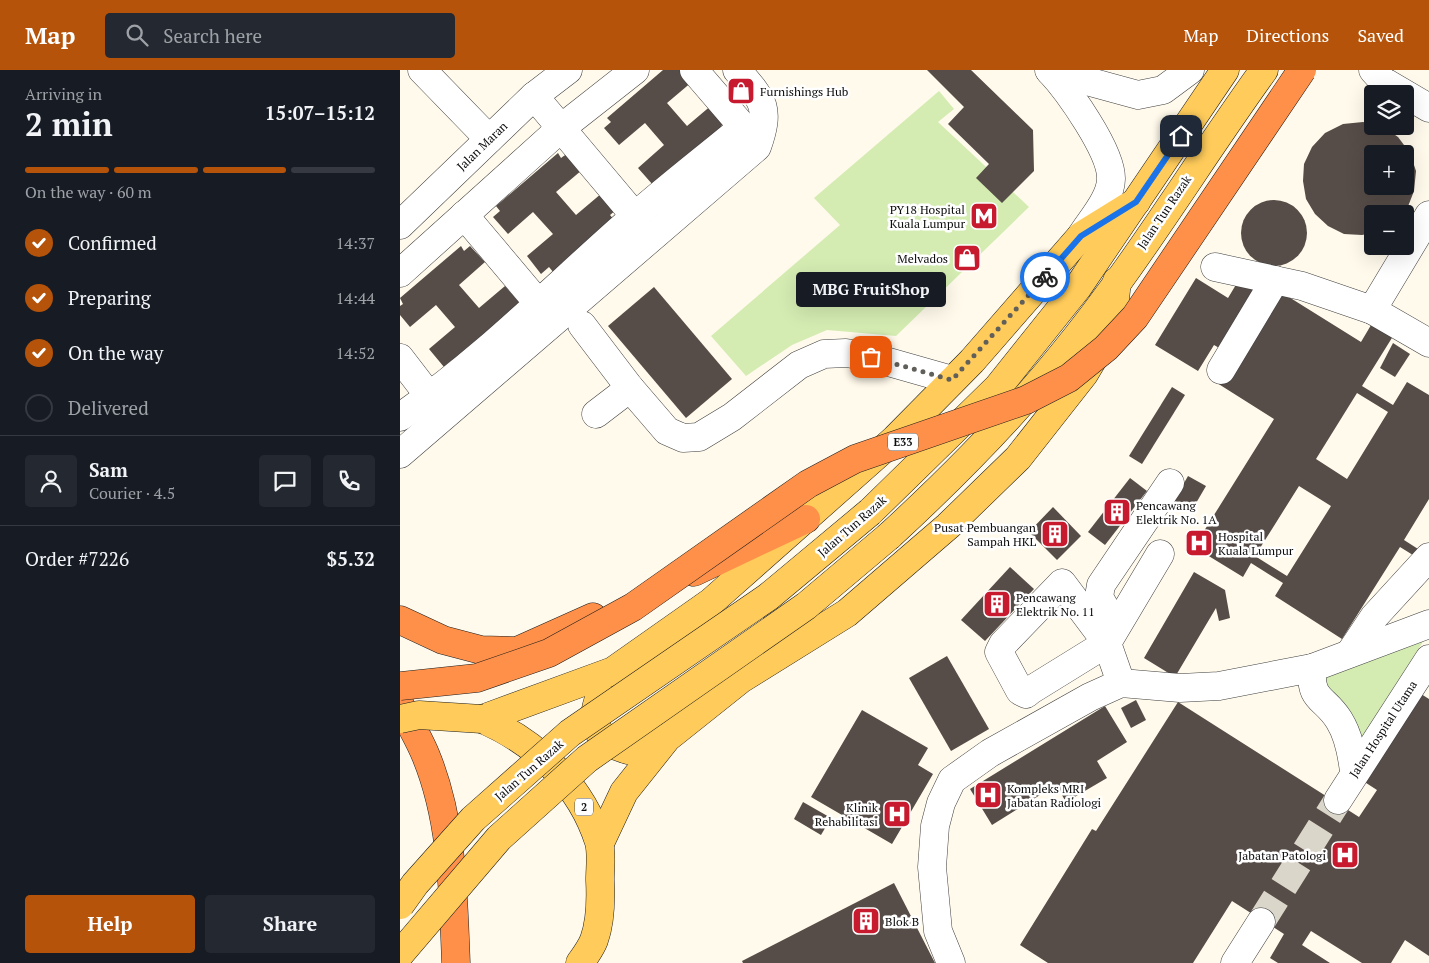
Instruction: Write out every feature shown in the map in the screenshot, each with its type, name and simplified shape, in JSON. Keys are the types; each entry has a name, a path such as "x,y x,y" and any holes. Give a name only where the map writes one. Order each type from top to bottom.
{"highway":[{"name":"E33","path":"400,686 477,678 549,653 633,606 808,484 855,459 1026,400 1068,378 1106,348 1134,316 1302,70"},
{"path":"400,620 443,640 471,648 517,651 748,548 806,519"},
{"path":"400,705 426,756 442,807 453,869 456,963"}],"main road":[{"name":"Jalan Tun Razak","path":"400,905 415,884 473,819 570,733 768,596 870,512 998,387 1078,287 1225,70"},
{"name":"Jalan Tun Razak","path":"400,954 499,838 587,760 806,606 889,536 987,442 1063,355 1264,70"},
{"path":"482,719 613,671 711,602 895,439 952,380 1081,236 1136,202"},
{"name":"Jalan Tun Razak","path":"600,843 624,792 666,738 740,679 847,613 948,526 1018,458 1084,374 1112,327 1117,281"},
{"path":"613,671 595,710 595,727 599,734 617,747 641,752 666,738"},
{"name":"2","path":"400,719 419,715 482,719 508,730 532,746 578,795 600,843 601,906 591,956"}],"street":[{"path":"422,70 489,139"},
{"name":"Jalan Maran","path":"400,225 534,96 568,70"},
{"path":"400,273 560,129 635,70"},
{"path":"400,417 430,397 539,304 635,216 743,127 694,70"},
{"path":"400,454 757,147 766,123 760,96 737,70"},
{"path":"1050,71 1138,95 1163,90 1190,70"},
{"path":"1373,70 1383,81 1429,108"},
{"path":"1050,71 1101,146 1110,172 1111,180 1105,197 1081,236"},
{"path":"534,96 635,216"},
{"path":"464,215 539,304"},
{"path":"1372,310 1429,215"},
{"path":"1215,267 1302,286 1372,310 1429,343"},
{"path":"1221,370 1275,280"},
{"path":"582,325 630,388 667,431 683,438 699,437 732,417 799,364 824,354 846,352 871,357 952,380"},
{"path":"400,358 430,397"},
{"path":"596,414 630,388"},
{"path":"1121,683 1111,634 1099,597 1101,585 1170,483"},
{"path":"1026,694 1111,634 1160,554"},
{"path":"1350,653 1374,617 1429,557"},
{"path":"1026,694 1020,691 999,652 1003,644 1062,583 1111,634"},
{"path":"951,963 938,931 932,867 935,826 941,803 952,780 990,753 1033,727 1121,683 1203,688 1312,668 1429,624"},
{"name":"Jalan Hospital Utama","path":"1338,800 1429,659"},
{"path":"1312,668 1311,686 1321,702 1338,719 1349,741 1357,768 1381,761 1429,683"},
{"path":"1026,694 1033,727"},
{"path":"1235,963 1261,922"}],"green space":[{"path":"939,91 954,109 938,122 1029,207 896,336 827,330 792,345 746,376 711,336 840,225 814,198"},
{"path":"1426,637 1360,740 1315,674"}],"building":[{"path":"663,70 684,70 693,81 667,103 687,126 713,104 728,121 721,126 726,132 653,185 638,168 664,145 645,123 619,145 604,128 611,122 607,118"},
{"path":"927,70 971,70 1033,130 1034,171 1002,203 976,178 989,164 948,124 964,107"},
{"path":"1363,122 1364,135 1395,135 1398,137 1404,145 1364,145 1364,195 1412,195 1409,205 1364,205 1364,235 1344,234 1328,226 1315,214 1306,199 1303,181 1304,164 1312,147 1325,133 1343,124"},
{"path":"558,153 561,158 568,153 582,170 556,192 576,215 602,193 616,210 610,215 615,221 554,273 549,267 541,274 527,256 553,234 533,212 508,234 493,217 500,211 496,206"},
{"path":"1414,165 1416,171 1414,191"},
{"path":"1274,200 1287,202 1297,210 1305,220 1307,233 1305,246 1297,256 1287,264 1274,266 1261,264 1251,256 1243,246 1241,233 1243,220 1251,210 1261,202"},
{"path":"461,246 464,251 470,246 485,262 459,285 479,308 505,286 519,302 513,308 518,314 456,366 452,360 444,367 429,349 455,327 436,305 410,327 400,315 400,306 403,304 400,298"},
{"path":"1196,278 1228,298 1240,278 1265,293 1228,353 1214,345 1198,371 1155,345"},
{"path":"654,287 732,379 686,418 608,326"},
{"path":"1276,289 1361,342 1374,320 1395,333 1362,386 1393,405 1407,382 1429,395 1429,499 1404,540 1429,556 1429,565 1400,547 1342,639 1275,596 1283,583 1251,563 1243,577 1194,547 1274,419 1217,383","holes":["1357,393 1388,412 1347,479 1316,459","1299,486 1331,506 1287,576 1255,556"]},
{"path":"1393,343 1410,354 1395,377 1380,368"},
{"path":"1172,387 1185,395 1142,464 1129,456"},
{"path":"1188,476 1206,486 1192,510 1174,501"},
{"name":"Pencawang Elektrik No. 1A","path":"1130,478 1147,491 1105,545 1088,532"},
{"name":"Pusat Pembuangan Sampah HKL","path":"1053,507 1081,536 1057,560 1029,532"},
{"name":"Pencawang Elektrik No. 11","path":"1010,567 1034,589 985,641 961,620"},
{"path":"1194,572 1225,590 1230,618 1219,621 1216,608 1175,677 1144,658"},
{"path":"947,656 989,729 951,751 909,678"},
{"path":"1402,682 1429,699 1429,956 1405,940 1391,963 1362,963 1311,931 1302,945 1330,963 1278,963 1270,958 1284,934 1232,901 1193,963 1048,963 1020,945 1092,829 1096,831 1178,702 1359,817 1377,790 1346,770"},
{"path":"1136,700 1146,720 1131,728 1121,708"},
{"path":"1105,706 1127,742 1097,761 1107,778 1066,802 1056,785 992,825 970,789"},
{"path":"862,710 928,748 918,765 933,774 892,844 811,797"},
{"path":"803,802 831,818 821,835 794,819"},
{"name":"Blok B","path":"894,883 935,963 743,963 742,961"}],"tunnel":[{"path":"1261,922 1338,800"}],"way so far":[{"path":"871,357 952,380 972,361 1045,277"}],"place":[{"name":"Furnishings Hub","path":"741,91"},
{"name":"PY18 Hospital Kuala Lumpur","path":"984,216"},
{"name":"Melvados","path":"967,258"},
{"name":"MBG FruitShop","path":"871,357"},
{"name":"Pencawang Elektrik No. 1A","path":"1117,512"},
{"name":"Pusat Pembuangan Sampah HKL","path":"1055,534"},
{"name":"Hospital Kuala Lumpur","path":"1199,543"},
{"name":"Pencawang Elektrik No. 11","path":"997,604"},
{"name":"Kompleks MRI Jabatan Radiologi","path":"988,795"},
{"name":"Klinik Rehabilitasi","path":"897,814"},
{"name":"Jabatan Patologi","path":"1345,855"},
{"name":"Blok B","path":"866,921"}],"route":[{"path":"1045,277 1081,236 1104,220 1136,202 1181,136"}]}
